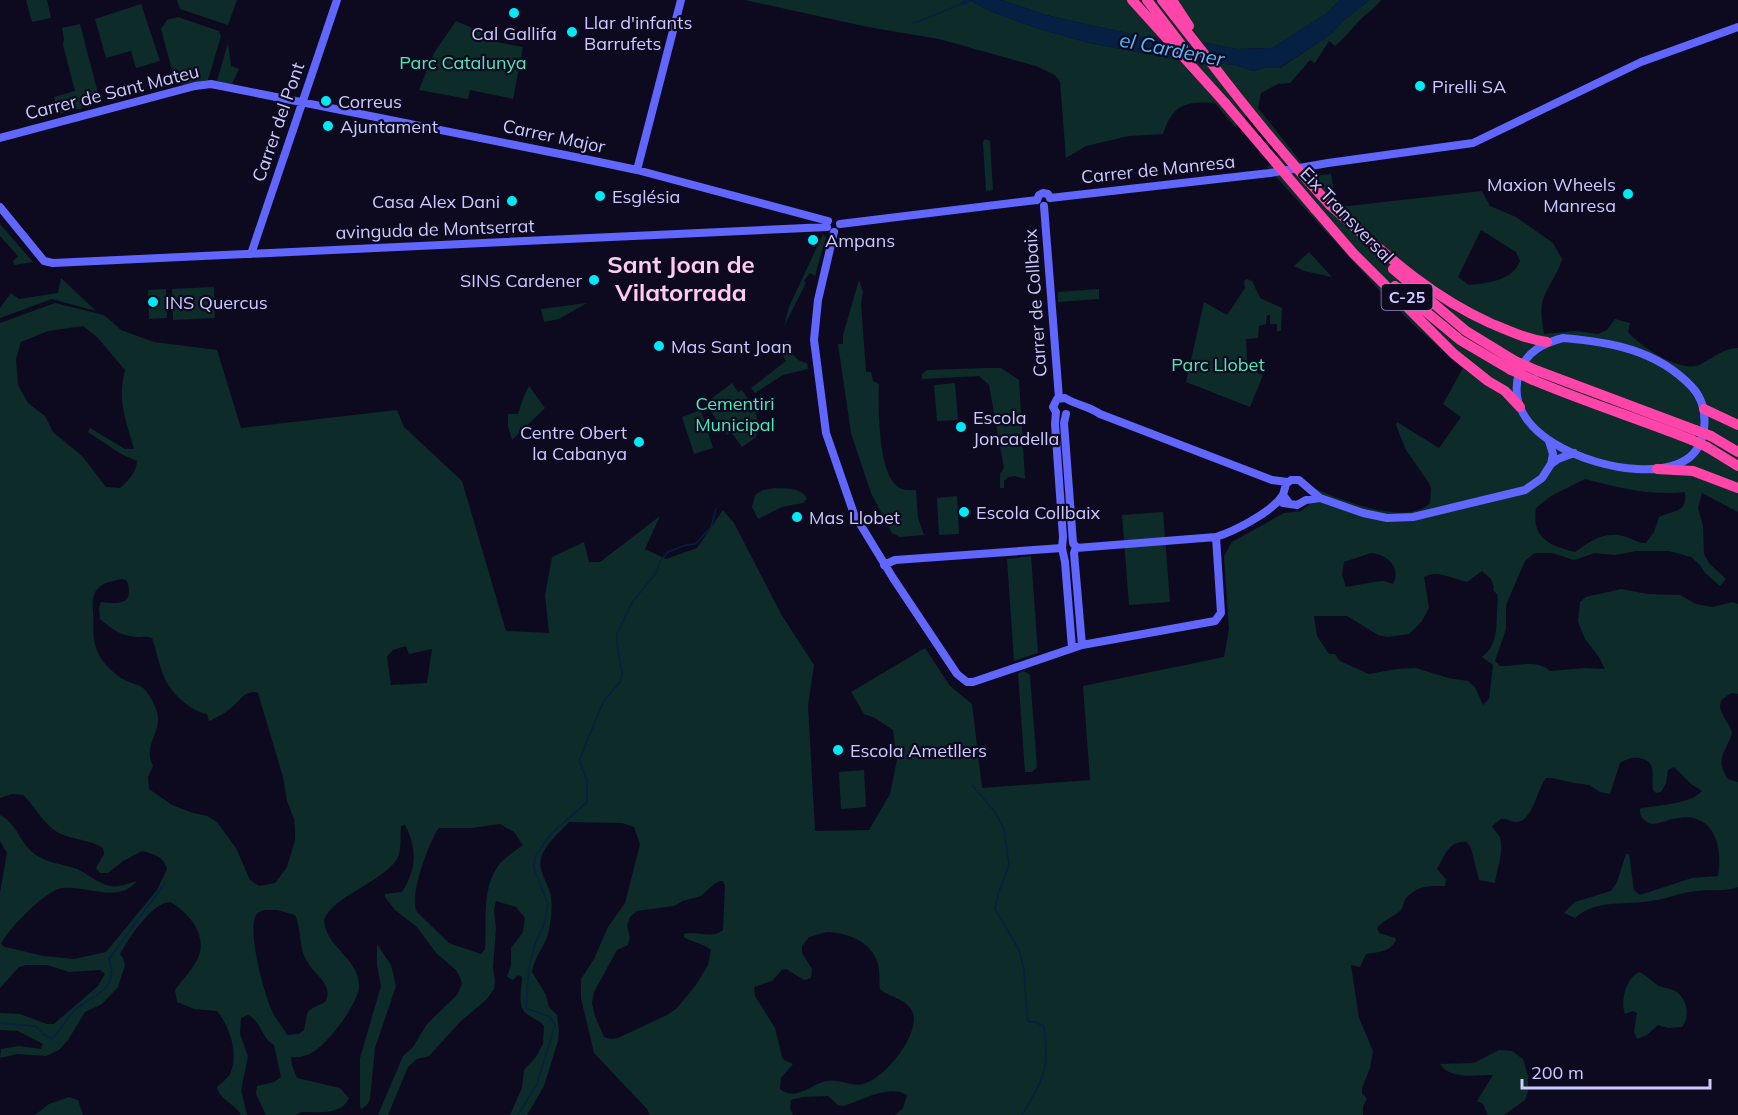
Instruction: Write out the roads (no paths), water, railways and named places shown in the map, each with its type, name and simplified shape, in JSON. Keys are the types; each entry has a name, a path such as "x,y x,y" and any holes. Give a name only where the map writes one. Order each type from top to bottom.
{"highway":[{"name":"Eix Transversal","path":"1132,0 1148,7 1315,208 1379,272 1460,340 1535,375 1576,398 1652,424 1693,435 1711,436 1738,452"},
{"path":"1162,0 1178,15"},
{"path":"1172,0 1178,15"},
{"name":"Eix Transversal","path":"1178,15 1245,107 1299,172 1357,236 1441,312 1513,365"},
{"path":"1330,205 1425,287 1466,312 1530,340 1547,342"},
{"path":"1315,208 1353,254 1454,354 1488,381 1505,391 1520,407"},
{"path":"1704,409 1738,425"},
{"name":"Eix Transversal","path":"1693,435 1707,447 1738,466"},
{"path":"1657,469 1693,471 1738,488"}],"street":[{"name":"Carrer del Pont","path":"251,255 337,0"},
{"path":"637,170 681,0"},
{"name":"Carrer de Manresa","path":"1041,203 1049,203 1050,198 1270,173 1473,143 1641,62 1738,27"},
{"name":"Carrer de Sant Mateu","path":"0,138 195,86 218,85 303,102"},
{"name":"Carrer Major","path":"303,102 637,170 796,212 830,227"},
{"path":"1041,203 840,224 840,229 830,227 833,242 818,300 814,340 826,433 854,514 884,565 957,674 967,682 979,681 1082,645 1215,621 1221,613 1216,537"},
{"name":"Carrer de Collbaix","path":"1041,203 1064,399"},
{"name":"avinguda de Montserrat","path":"0,207 44,261 53,263 830,227"},
{"path":"1563,338 1613,343 1637,351 1680,376 1694,388 1704,409 1703,435 1696,449 1689,458 1680,462 1657,469 1637,469 1615,466 1574,453 1549,441 1524,417 1516,387 1526,359 1533,351 1547,342 1563,338"},
{"path":"1064,399 1071,405 1064,423 1082,645"},
{"path":"1072,648 1063,548 1056,412 1053,404 1064,399 1094,409 1100,414"},
{"path":"1056,412 1061,415 1081,410 1100,414 1272,480 1284,489 1289,503"},
{"path":"1074,548 1216,537 1229,533 1275,504 1284,489 1299,480 1320,498 1363,513 1387,518 1413,518 1525,490 1542,478 1551,464 1553,454 1549,441"},
{"path":"1551,464 1574,453"},
{"path":"1306,500 1307,487"},
{"path":"1275,504 1299,505 1306,500 1320,498"},
{"path":"1063,548 1068,541 1074,548"},
{"path":"884,565 895,560 1063,548"},
{"path":"1063,548 1069,555 1074,548"}],"water":[{"name":"el Cardener","path":"965,0 1002,0 1046,15 1150,38 1206,43 1237,49 1272,48 1326,14 1340,0 1370,0 1345,19 1331,34 1279,68 1253,71 1236,65 1181,60 1089,43 1036,28 990,11 971,1 963,6 961,2"}],"waterway":[{"path":"912,24 964,3"},
{"path":"518,1115 537,1084 555,1025 550,1017 526,1008 529,967 535,944 545,922 548,904 534,868 535,857 551,834 587,802 587,780 579,761 603,702 620,682 622,674 617,634 633,601 656,573 661,560 668,552 695,544 711,527 716,509"},
{"path":"972,785 995,812 1004,829 1009,865 995,909 1019,950 1024,970 1029,1022 1036,1022 1044,1027 1046,1053 1043,1074 1022,1115"},
{"path":"0,1023 35,1026 52,1039 76,1009 97,995 108,984 111,978 109,959 165,883"}],"place":[{"name":"Cal Gallifa","path":"514,13"},
{"name":"Llar d'infants Barrufets","path":"572,32"},
{"name":"Pirelli SA","path":"1420,86"},
{"name":"Correus","path":"326,101"},
{"name":"Ajuntament","path":"328,126"},
{"name":"Maxion Wheels Manresa","path":"1628,194"},
{"name":"Església","path":"600,196"},
{"name":"Casa Alex Dani","path":"512,201"},
{"name":"Ampans","path":"813,240"},
{"name":"SINS Cardener","path":"594,280"},
{"name":"INS Quercus","path":"153,302"},
{"name":"Mas Sant Joan","path":"659,346"},
{"name":"Escola Joncadella","path":"961,427"},
{"name":"Centre Obert la Cabanya","path":"639,442"},
{"name":"Escola Collbaix","path":"964,512"},
{"name":"Mas Llobet","path":"797,517"},
{"name":"Escola Ametllers","path":"838,750"}],"district":[{"name":"Sant Joan de Vilatorrada","path":"681,278"}],"park label":[{"name":"Parc Catalunya","path":"463,62"},
{"name":"Parc Llobet","path":"1218,364"},
{"name":"Cementiri Municipal","path":"735,413"}]}
